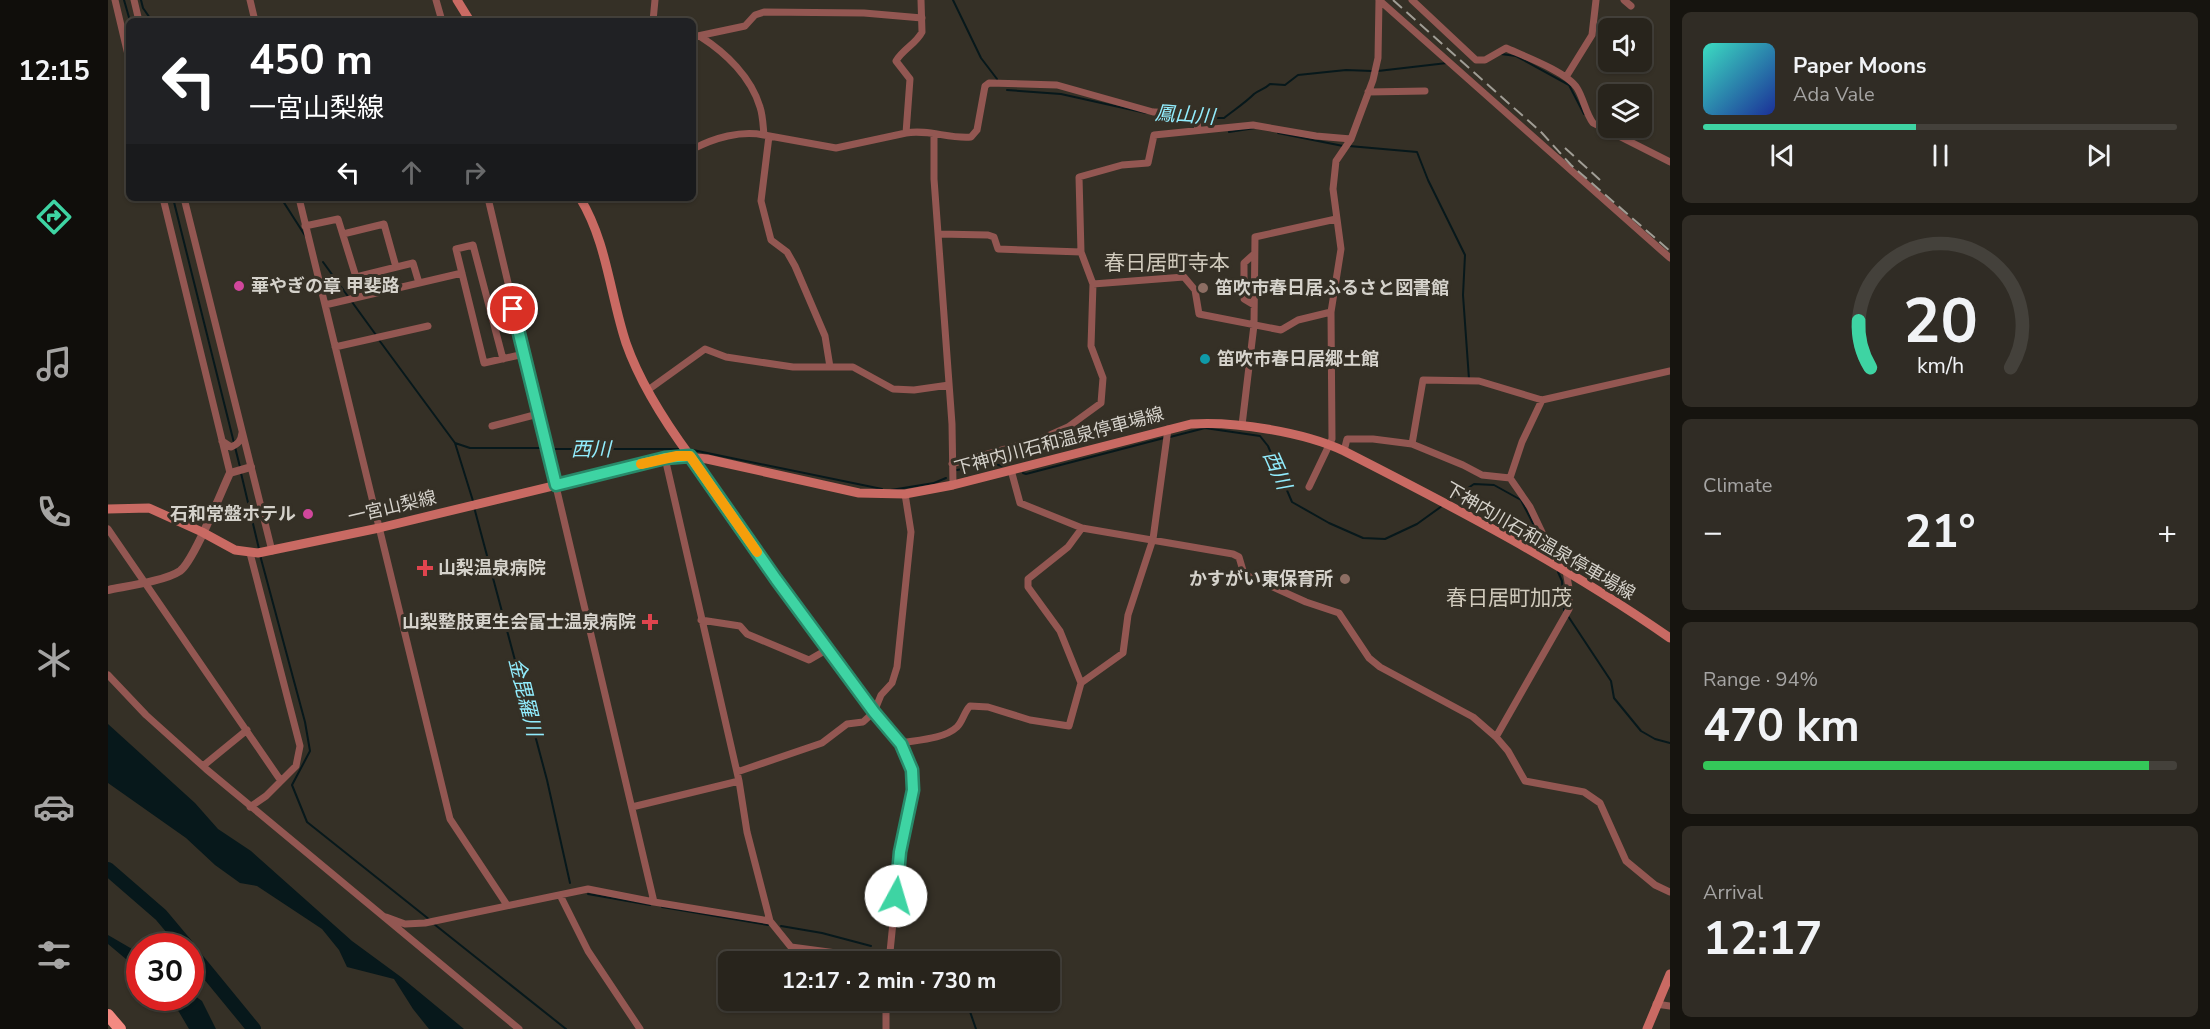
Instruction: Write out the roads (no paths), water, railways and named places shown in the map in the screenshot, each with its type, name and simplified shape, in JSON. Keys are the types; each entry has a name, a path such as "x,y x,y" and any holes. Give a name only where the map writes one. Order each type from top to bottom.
{"highway":[{"path":"108,1015 120,1029"}],"main road":[{"path":"457,0 468,18"},
{"path":"582,201 596,229 626,341 635,366 686,451"},
{"name":"下神内川石和温泉停車場線","path":"686,451 859,493 905,494 953,485 1191,424 1216,422 1242,425 1329,444 1344,451 1562,568 1670,639"},
{"name":"一宮山梨線","path":"262,552 379,528 686,451"},
{"path":"108,509 149,508 235,550 262,552"},
{"path":"1647,1029 1670,974"}],"street":[{"path":"115,0 126,46"},
{"path":"134,0 139,18"},
{"path":"250,0 254,18"},
{"path":"436,0 441,18"},
{"path":"653,18 655,0"},
{"path":"906,133 910,79 896,61 901,53 920,37 922,32 921,0"},
{"path":"1309,487 1332,439 1331,312 1341,249 1333,189 1336,161 1351,139 1378,58 1379,0"},
{"path":"1379,0 1670,258"},
{"path":"1412,0 1476,60 1485,60 1506,48 1566,77 1577,87 1587,114 1593,123 1670,162"},
{"path":"1566,77 1592,35 1596,0"},
{"path":"1624,0 1631,6"},
{"path":"697,37 745,26 754,15 764,12 864,13 922,18"},
{"path":"697,37 721,50 745,78 760,107 766,135 761,201 771,240 788,252 795,266 825,336 830,367"},
{"path":"696,147 708,141 754,133 836,148 916,131 959,138 971,137 977,130 985,86 989,83 1057,85 1153,112 1196,115 1198,127"},
{"path":"1368,92 1425,92"},
{"path":"952,464 1041,439 1068,427 1101,403 1103,378 1091,346 1093,284 1081,252 1079,177 1122,165 1148,163 1154,135 1198,127 1253,125 1316,136 1351,139"},
{"path":"934,134 934,179 952,424 953,485"},
{"path":"164,201 221,439 241,470"},
{"path":"185,201 242,430 242,439 231,447 225,445 221,439"},
{"path":"300,201 450,819 507,905"},
{"path":"489,201 654,903"},
{"path":"306,226 338,219 356,277 413,263 419,283"},
{"path":"1242,425 1254,325 1255,237 1336,219"},
{"path":"343,234 384,224 396,267"},
{"path":"939,234 988,235 994,237 998,249 1081,252"},
{"path":"502,359 473,245 456,249 484,363 502,359 524,354"},
{"path":"325,305 462,273"},
{"path":"1093,284 1184,277 1195,290 1199,314 1281,330 1298,320 1331,312"},
{"path":"335,347 428,326"},
{"path":"648,390 705,349 747,361 793,367 853,368 893,389 914,390 949,385"},
{"path":"1412,444 1423,380 1479,381 1542,400 1670,371"},
{"path":"1510,478 1522,442 1542,400"},
{"path":"492,426 538,414"},
{"path":"242,430 241,470 262,552 300,746 296,766 266,796 250,807"},
{"path":"1081,683 1123,653 1128,615 1153,539 1168,430"},
{"path":"1344,451 1347,439 1373,439 1412,444 1482,475 1510,478 1530,507 1562,568 1569,588 1569,609 1496,737"},
{"path":"686,451 828,650 901,744 912,770 913,790 900,852 890,951"},
{"path":"665,458 740,781 747,831 770,921 791,947 819,951"},
{"path":"108,590 178,572 190,560 202,532 241,470"},
{"path":"1011,470 1020,503 1082,528 1233,554 1239,557 1244,574 1306,602 1339,613 1369,658 1389,672 1473,717 1496,737 1525,781 1584,792 1600,802 1626,861 1655,885 1670,892"},
{"path":"737,772 822,743 847,724 863,722 874,712 880,695 892,683 897,667 911,532 905,494"},
{"path":"901,744 951,732 960,724 964,712 970,706 988,707 1030,720 1069,726 1081,683 1060,631 1028,587 1028,579 1068,547 1082,528"},
{"path":"108,529 281,781"},
{"path":"701,620 740,626 747,634 809,660 828,650"},
{"path":"108,675 155,723 250,807 519,1029"},
{"path":"203,766 247,730"},
{"path":"632,807 740,781"},
{"path":"381,916 405,924 425,923 588,889 654,903 770,921"},
{"path":"560,895 588,951 640,1029"},
{"path":"1656,1004 1670,1006"},
{"path":"886,1011 886,1029"}],"waterway":[{"path":"124,0 129,18"},
{"name":"西川","path":"141,0 150,18"},
{"name":"鳳山川","path":"953,0 981,58 997,79"},
{"name":"鳳山川","path":"1501,54 1516,56 1569,85 1584,114"},
{"name":"鳳山川","path":"1378,71 1447,63"},
{"name":"鳳山川","path":"1199,118 1224,118 1270,84 1285,85 1298,75 1346,70 1372,71"},
{"name":"鳳山川","path":"1007,90 1061,94 1146,113"},
{"name":"鳳山川","path":"1164,116 1194,117"},
{"name":"鳳山川","path":"1229,132 1255,128"},
{"name":"鳳山川","path":"1278,133 1343,146"},
{"name":"鳳山川","path":"1349,146 1417,152 1428,180 1465,255 1463,295 1469,379"},
{"path":"174,201 240,467"},
{"name":"西川","path":"283,201 306,237"},
{"name":"西川","path":"323,262 376,335"},
{"name":"西川","path":"379,340 455,443 473,501"},
{"name":"西川","path":"1170,437 1205,428 1260,436 1268,446 1292,502 1329,523 1363,538 1385,539 1417,524 1442,506"},
{"name":"西川","path":"1023,473 1164,438"},
{"name":"西川","path":"455,443 470,448 544,448"},
{"name":"西川","path":"550,449 682,449"},
{"name":"西川","path":"688,449 882,489"},
{"name":"西川","path":"957,470 991,463 1002,466"},
{"path":"241,473 259,549"},
{"name":"西川","path":"891,490 934,483 946,478"},
{"name":"西川","path":"1449,501 1474,484 1494,485 1521,500 1548,553"},
{"name":"金毘羅川","path":"474,507 547,780 570,883"},
{"path":"260,555 305,722 310,751 292,785 307,822 430,920"},
{"name":"西川","path":"1558,572 1562,581 1564,610 1611,681 1614,698 1641,731 1655,739 1670,743"},
{"path":"108,869 161,915 176,933"},
{"name":"金毘羅川","path":"588,894 650,905"},
{"name":"金毘羅川","path":"662,907 768,925"},
{"path":"434,924 566,1029"},
{"name":"金毘羅川","path":"781,926 822,933 871,946"},
{"path":"204,968 254,1029"},
{"name":"金毘羅川","path":"970,1011 976,1029"}],"railway":[{"path":"1393,0 1542,133 1571,165 1670,251"},
{"path":"1565,148 1600,180"}],"place":[{"name":"華やぎの章 甲斐路","path":"239,286"},
{"name":"笛吹市春日居ふるさと図書館","path":"1203,288"},
{"name":"笛吹市春日居郷土館","path":"1205,359"},
{"name":"石和常盤ホテル","path":"308,514"},
{"name":"山梨温泉病院","path":"425,568"},
{"name":"かすがい東保育所","path":"1345,579"},
{"name":"山梨整肢更生会富士温泉病院","path":"650,622"}],"district":[{"name":"春日居町寺本","path":"1167,263"},
{"name":"春日居町加茂","path":"1509,598"}]}
